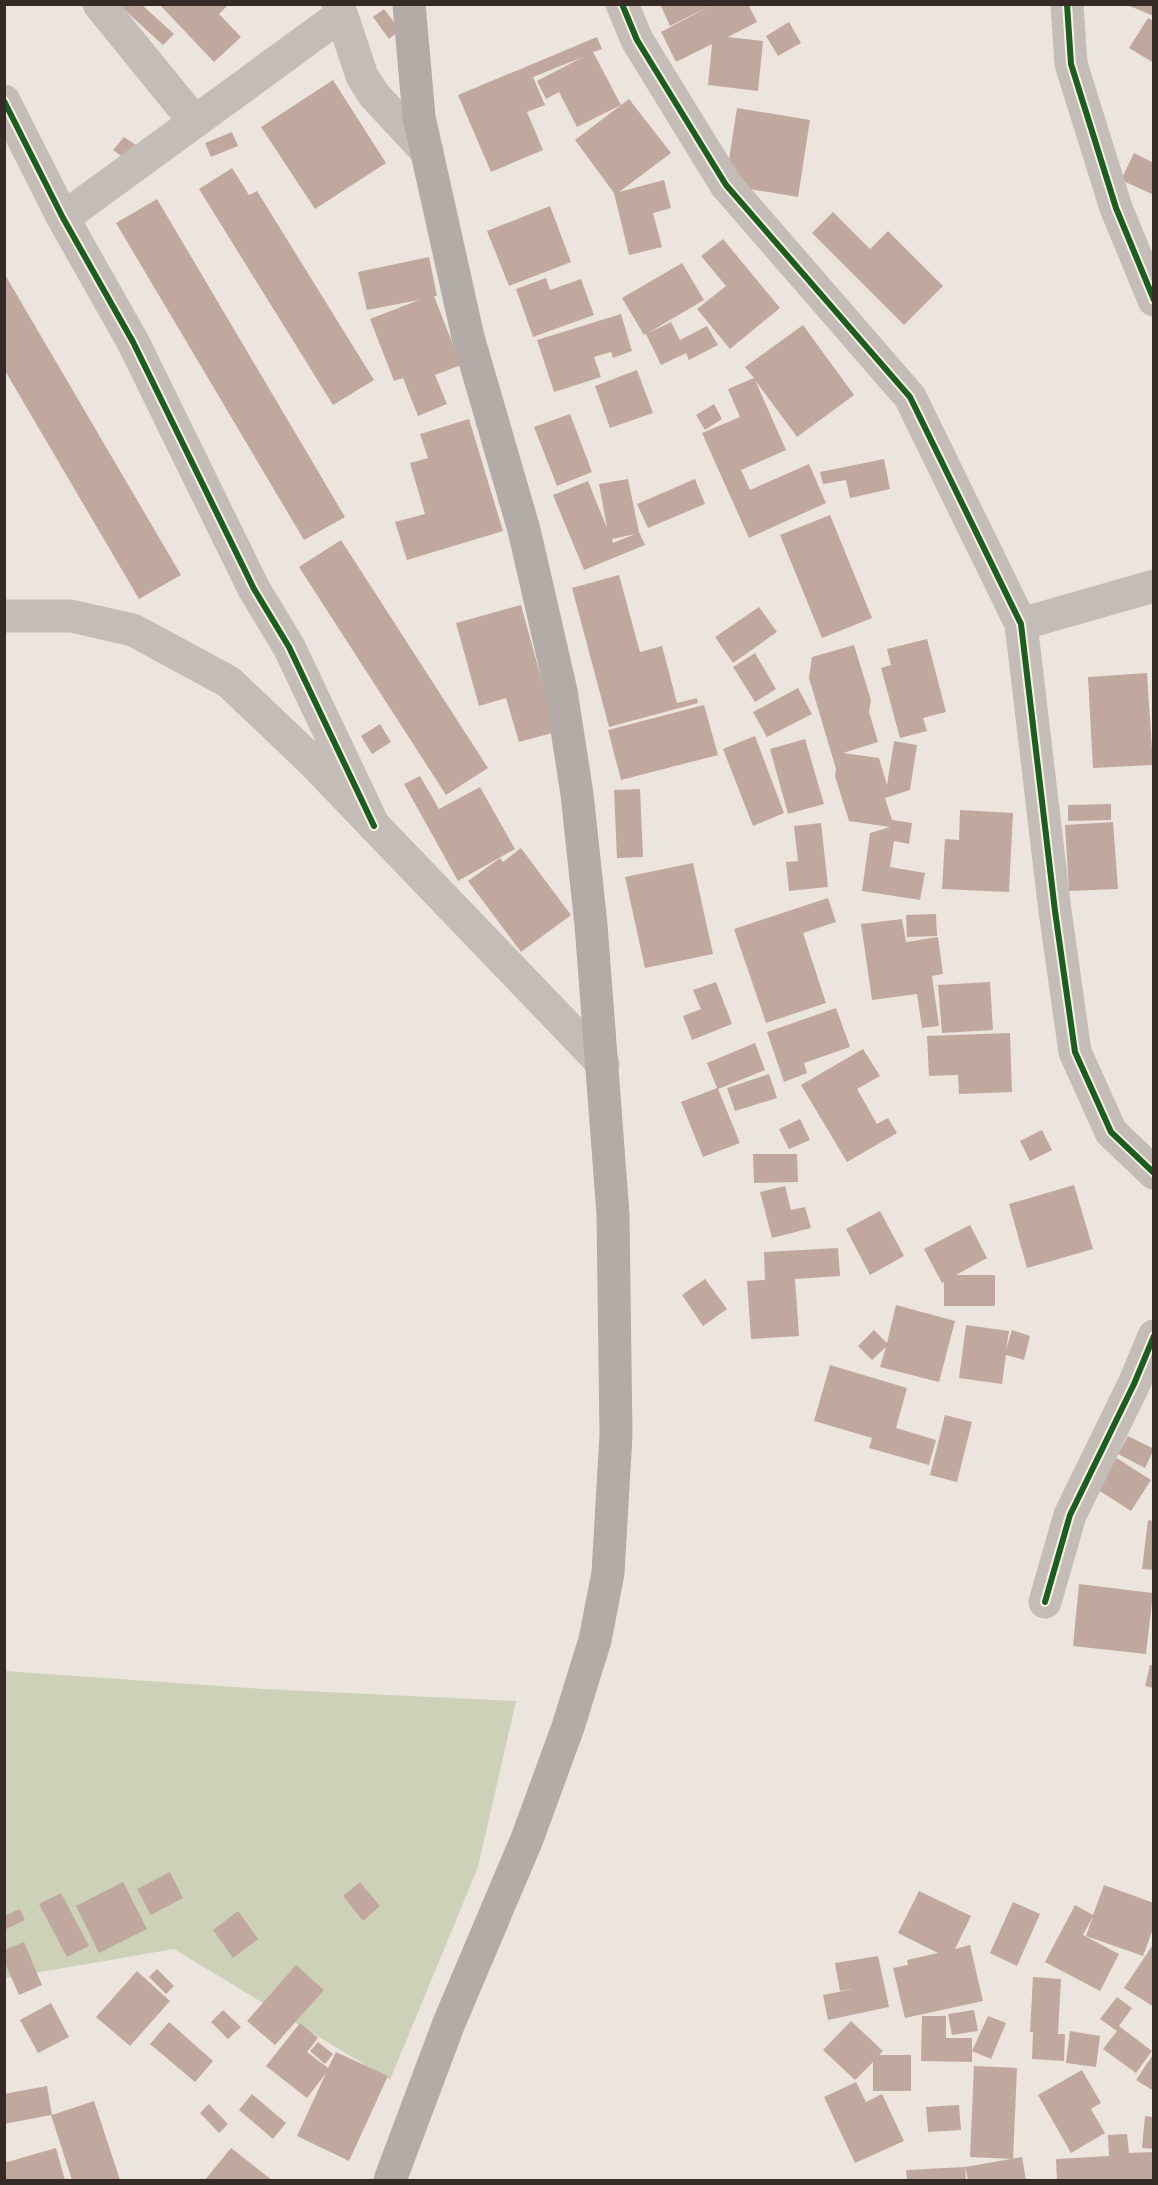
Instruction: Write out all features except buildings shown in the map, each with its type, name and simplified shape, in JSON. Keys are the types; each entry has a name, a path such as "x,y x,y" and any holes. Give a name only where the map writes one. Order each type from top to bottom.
{"main road":[{"path":"394,2178 449,2023 527,1839 568,1727 595,1640 608,1573 616,1435 613,1214 603,1064 577,794 561,691 524,530 468,337 419,117 409,4"}],"street":[{"path":"99,4 195,122"},
{"path":"622,4 637,40 726,185 910,397 1021,624 1055,912 1075,1052 1111,1132 1154,1173"},
{"path":"1067,4 1071,64 1116,208 1154,300"},
{"path":"63,218 195,122 339,10 362,76 374,95 427,152"},
{"path":"6,104 63,218 133,342 254,589 289,648 374,826"},
{"path":"1021,624 1154,586"},
{"path":"4,616 71,616 132,630 229,682 313,762 603,1064"},
{"path":"1045,1602 1070,1515 1134,1384 1154,1336"}],"green space":[{"path":"4,1671 263,1689 516,1701 478,1867 390,2080 174,1949 5,1978"}],"cycle path":[{"path":"622,4 637,40 726,185 910,397 1021,624 1055,911 1075,1052 1111,1132 1154,1173"},
{"path":"1067,4 1071,64 1116,208 1154,300"},
{"path":"4,101 63,218 133,342 254,589 289,647 374,826"},
{"path":"1045,1602 1070,1515 1134,1384 1154,1336"}]}
